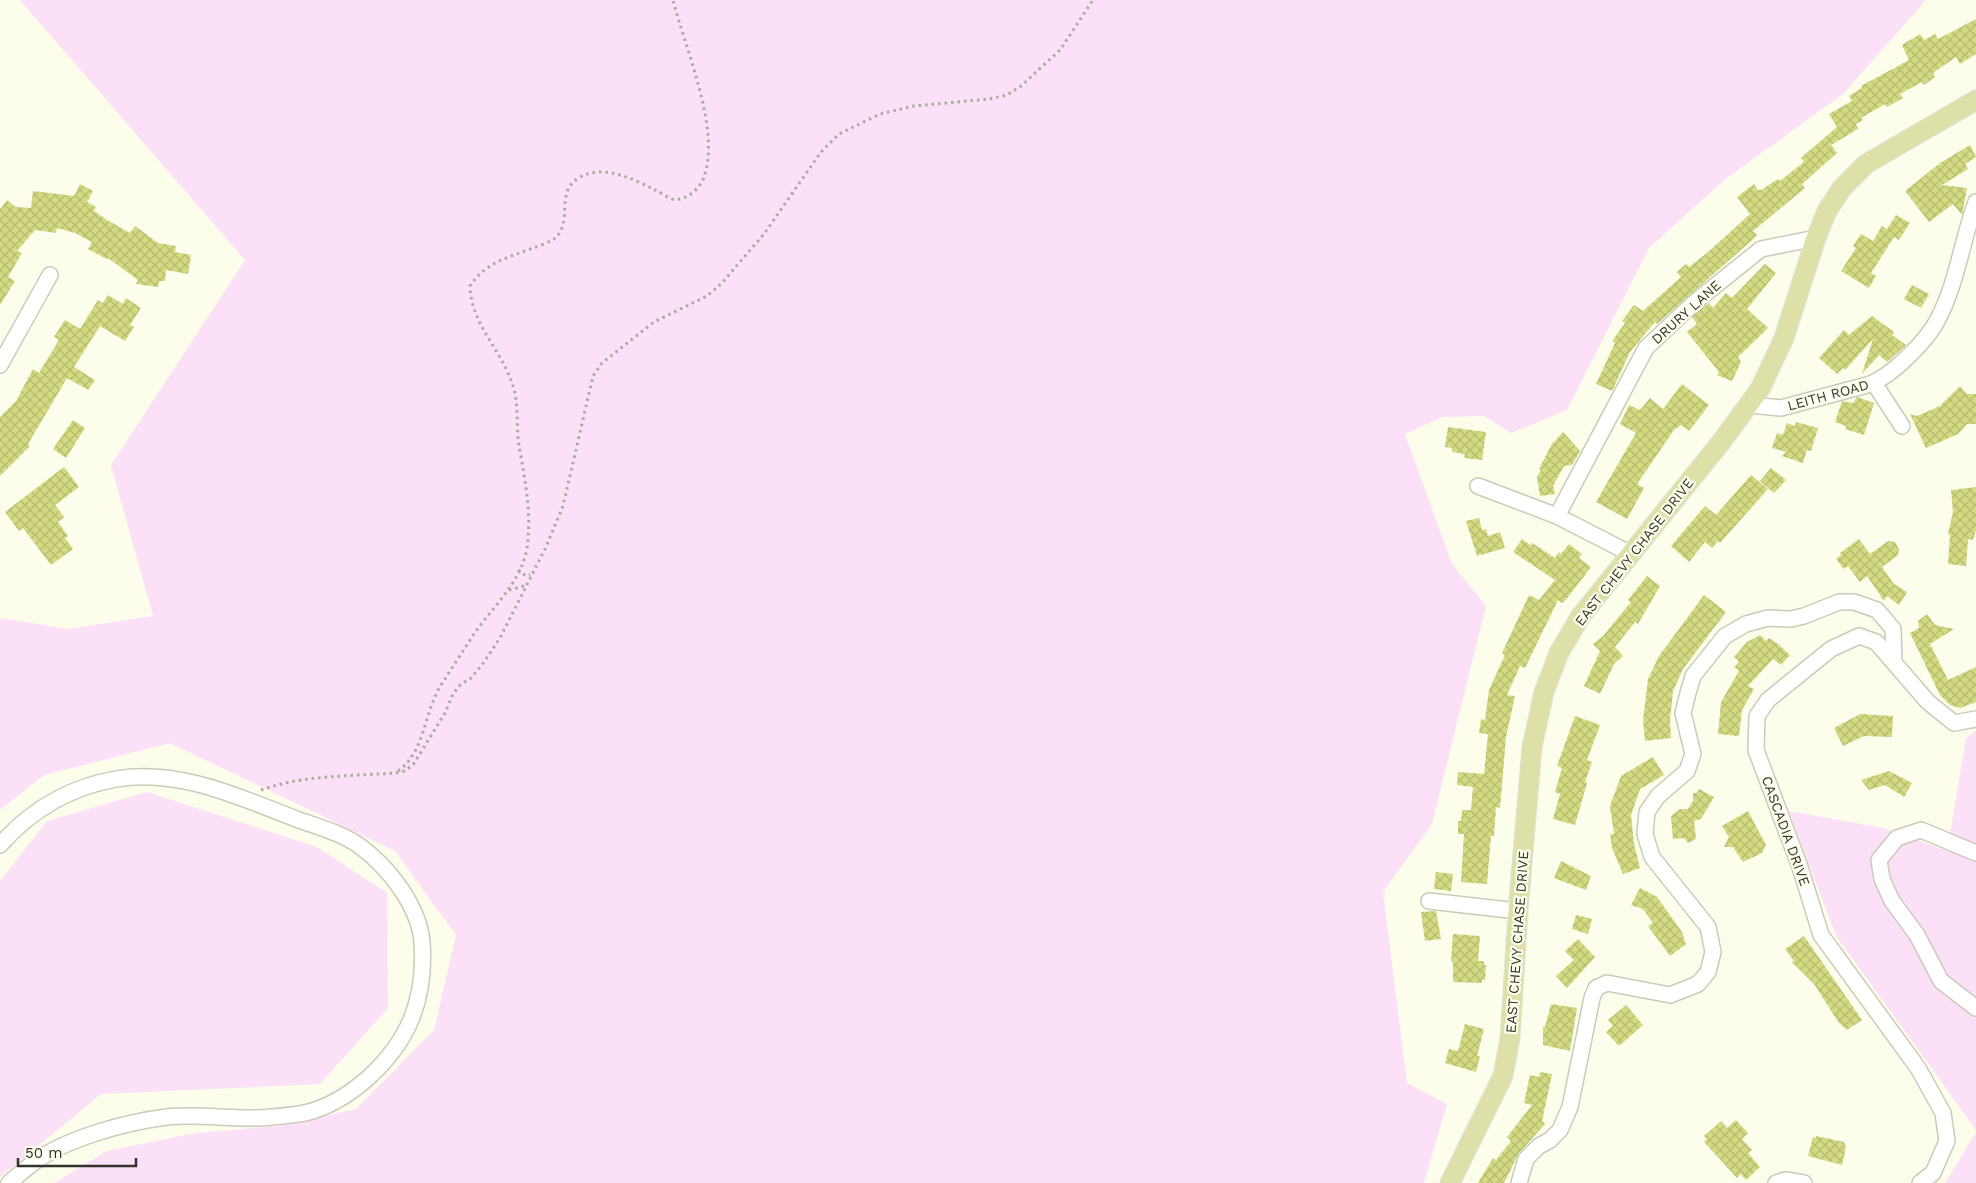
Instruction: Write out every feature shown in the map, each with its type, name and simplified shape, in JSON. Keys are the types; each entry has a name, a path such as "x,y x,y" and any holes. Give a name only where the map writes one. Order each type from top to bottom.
{"main road":[{"name":"EAST CHEVY CHASE DRIVE","path":"1450,1183 1503,1076 1510,1038 1518,911 1532,747 1544,692 1559,652 1580,617 1749,405 1772,365 1784,338 1816,238 1827,212 1842,188 1866,164 1976,100"}],"street":[{"name":"LEITH ROAD","path":"1749,405 1781,408 1874,383 1903,362 1938,320 1976,202"},
{"name":"DRURY LANE","path":"1557,516 1646,348 1695,302 1761,249 1816,238"},
{"path":"0,365 50,275"},
{"path":"1874,383 1902,426"},
{"path":"1478,486 1557,516 1631,554"},
{"path":"1519,1183 1526,1159 1538,1146 1550,1140 1560,1130 1570,1107 1592,998 1596,988 1607,982 1670,995 1698,984 1708,972 1713,952 1708,927 1652,857 1645,834 1647,812 1658,796 1687,771 1693,754 1683,714 1693,676 1725,636 1746,624 1768,618 1791,619 1804,616 1839,602 1854,602 1877,610 1893,629 1894,662"},
{"name":"CASCADIA DRIVE","path":"1920,1183 1933,1173 1947,1142 1943,1113 1918,1068 1821,935 1800,867 1756,750 1757,716 1768,700 1830,649 1859,636 1876,642 1928,702 1954,723 1976,719"},
{"path":"0,846 31,815 57,798 88,785 118,779 160,777 187,782 240,798 359,845 384,866 402,889 422,940 419,998 410,1024 396,1049 358,1087 334,1102 309,1112 269,1117 168,1117 135,1123 64,1146 35,1161 9,1183"},
{"path":"1976,853 1921,830 1896,838 1879,860 1882,879 1892,901 1917,934 1941,981 1976,1008"},
{"path":"1429,901 1518,911"},
{"path":"1776,1183 1785,1180 1804,1183"}],"path":[{"path":"396,773 410,763 440,686 475,633 509,590 527,550 529,503 518,441 514,388 495,348 482,329 472,304 470,286 488,265 553,240 562,230 567,189 576,180 590,172 626,176 672,199 685,198 696,190 704,177 708,143 706,117 674,0"},
{"path":"240,798 274,785 404,771 421,754 445,713 452,694 460,685 471,678 500,638 530,575 546,547 563,506 593,376 602,363 654,322 707,296 721,284 764,234 821,152 839,134 880,114 914,106 990,100 1007,95 1021,86 1060,50 1093,0"},
{"path":"518,570 526,576 530,575"},
{"path":"509,590 525,586"}],"shaded area":[{"path":"20,0 1926,0 1843,94 1724,180 1649,248 1567,410 1511,433 1484,416 1443,417 1405,434 1452,564 1486,606 1432,824 1383,892 1407,1083 1447,1104 1424,1183 54,1183 107,1151 196,1133 279,1126 356,1109 434,1030 456,935 395,851 170,743 44,775 0,810 0,618 68,629 153,616 111,465 245,260"},
{"path":"1976,730 1976,1130 1836,936 1789,811 1883,828 1947,851 1966,739"},
{"path":"147,792 317,847 387,893 388,1008 320,1084 101,1094 0,1177 0,881 47,821"},
{"path":"1976,1132 1976,1183 1945,1183"}],"building":[{"path":"1976,19 1976,54 1960,64 1956,57 1933,73 1935,77 1924,85 1922,82 1900,94 1903,98 1887,107 1885,104 1861,118 1863,120 1856,124 1858,129 1831,145 1837,153 1802,184 1805,188 1753,231 1757,235 1751,241 1657,324 1655,322 1630,352 1612,391 1596,384 1615,343 1612,341 1625,323 1622,321 1634,305 1643,311 1681,277 1677,272 1686,264 1689,267 1707,253 1750,214 1737,197 1754,184 1758,190 1761,190 1778,179 1780,181 1804,162 1801,158 1837,127 1829,114 1852,101 1849,96 1862,88 1861,86 1909,60 1902,45 1920,34 1924,40 1935,34 1938,39"},
{"path":"1970,145 1976,157 1965,164 1968,169 1942,185 1967,188 1962,215 1953,204 1929,222 1905,191 1940,163"},
{"path":"80,184 93,191 87,202 96,207 94,211 107,220 130,233 135,226 158,243 176,246 175,252 191,255 188,274 166,270 165,281 159,281 158,287 136,284 138,280 108,258 88,249 92,242 75,233 57,228 56,233 35,230 17,251 22,253 8,277 15,281 0,305 0,209 7,200 16,207 31,208 33,191 74,196"},
{"path":"1896,215 1910,223 1899,240 1894,237 1871,273 1876,276 1869,288 1841,271 1856,248 1853,246 1861,234 1873,241 1882,226 1887,229"},
{"path":"1765,264 1776,273 1747,309 1768,328 1738,357 1741,362 1732,381 1717,375 1719,372 1687,332 1697,324 1692,317 1701,309 1709,303 1713,308 1726,293 1732,298"},
{"path":"1912,285 1929,294 1921,308 1904,299"},
{"path":"108,295 123,304 126,298 141,308 130,325 134,327 125,341 100,326 74,367 95,380 88,390 67,378 28,444 30,446 0,476 0,417 16,401 33,369 39,373 59,340 54,337 65,320 80,329 98,300 103,303"},
{"path":"1872,316 1894,332 1892,335 1906,345 1887,362 1879,355 1862,374 1873,339 1845,370 1843,368 1837,374 1819,358 1844,330 1849,335"},
{"path":"1682,384 1709,405 1689,431 1681,425 1674,430 1637,484 1644,488 1627,519 1596,502 1636,433 1620,424 1629,405 1640,410 1650,398 1663,409"},
{"path":"1960,386 1967,394 1976,394 1976,424 1967,424 1958,434 1926,448 1910,414 1917,416 1940,406"},
{"path":"1857,397 1874,403 1864,435 1845,429 1846,426 1835,422 1842,401 1853,403"},
{"path":"73,420 85,428 66,458 53,449"},
{"path":"1796,422 1818,428 1811,451 1807,450 1803,463 1782,456 1786,452 1772,448 1777,433 1783,435 1787,423 1795,426"},
{"path":"1448,427 1486,432 1482,460 1464,458 1465,454 1452,452 1452,448 1445,447"},
{"path":"1563,432 1580,451 1572,465 1564,466 1553,486 1555,494 1540,496 1537,477 1541,470 1539,469 1552,444"},
{"path":"64,467 79,487 55,505 64,517 58,522 68,536 65,538 73,549 51,565 23,528 19,531 5,512"},
{"path":"1771,468 1786,480 1774,493 1760,481"},
{"path":"1751,475 1768,489 1720,543 1718,541 1712,548 1705,542 1689,562 1671,546 1705,506 1716,515"},
{"path":"1976,487 1976,530 1973,540 1968,539 1966,566 1948,564 1950,535 1948,534 1953,512 1951,490"},
{"path":"1479,518 1482,530 1486,529 1488,536 1500,532 1505,548 1477,556 1466,521"},
{"path":"1522,539 1530,545 1532,543 1555,558 1569,544 1582,554 1579,558 1591,567 1565,601 1562,603 1558,600 1525,668 1520,666 1507,695 1515,696 1506,737 1500,808 1496,807 1494,836 1491,836 1487,884 1461,882 1464,834 1458,834 1458,821 1461,821 1462,810 1471,810 1473,787 1457,785 1458,772 1484,774 1488,734 1479,733 1481,719 1485,720 1489,690 1505,655 1502,653 1529,595 1539,600 1555,580 1513,552"},
{"path":"1859,539 1870,554 1888,541 1895,542 1899,549 1898,555 1882,567 1894,584 1907,592 1899,605 1887,596 1884,601 1867,576 1860,582 1848,566 1844,569 1836,559 1841,555 1840,553"},
{"path":"1647,576 1660,586 1638,624 1635,622 1615,647 1623,656 1614,664 1600,694 1584,686 1600,651 1593,644 1603,636 1631,602 1628,600"},
{"path":"1704,595 1726,612 1683,669 1673,691 1670,720 1671,738 1645,741 1643,720 1648,679 1659,656"},
{"path":"1927,614 1935,625 1954,629 1930,644 1948,680 1976,667 1976,702 1960,708 1950,705 1940,695 1910,633 1919,628 1918,621"},
{"path":"1760,635 1766,641 1769,638 1778,644 1790,655 1781,665 1773,659 1748,686 1754,689 1742,710 1739,736 1718,734 1721,702 1739,671 1734,667 1739,662 1734,657 1747,642"},
{"path":"1860,714 1893,716 1892,737 1864,736 1843,746 1834,728"},
{"path":"1575,716 1600,725 1587,760 1592,762 1585,782 1587,783 1575,825 1553,819 1560,794 1555,792 1562,768 1557,766"},
{"path":"1653,757 1664,775 1640,789 1631,815 1634,844 1640,868 1623,874 1612,848 1610,834 1614,834 1610,806 1621,776"},
{"path":"1889,771 1912,783 1904,797 1885,785 1869,790 1861,780"},
{"path":"1699,789 1714,797 1701,819 1694,821 1696,839 1688,843 1684,838 1673,839 1671,816 1680,809 1688,809 1693,801 1693,793 1697,793"},
{"path":"1748,811 1766,845 1762,853 1743,862 1733,847 1724,847 1729,837 1722,826"},
{"path":"1561,861 1591,876 1586,890 1554,878"},
{"path":"1436,872 1453,874 1451,891 1434,889"},
{"path":"1640,888 1657,897 1682,932 1686,944 1670,956 1648,926 1653,923 1643,909 1631,905"},
{"path":"1436,911 1441,939 1425,941 1421,912"},
{"path":"1576,915 1592,919 1588,934 1572,929"},
{"path":"1453,934 1480,936 1478,961 1484,961 1484,965 1486,965 1485,980 1482,980 1482,983 1453,982 1453,962 1451,961"},
{"path":"1804,936 1862,1020 1847,1030 1839,1023 1814,984 1792,962 1794,961 1785,949"},
{"path":"1578,939 1595,957 1567,988 1556,976 1574,960 1565,951"},
{"path":"1551,1004 1577,1008 1570,1051 1543,1045 1543,1027 1545,1027"},
{"path":"1626,1005 1643,1025 1619,1046 1606,1032 1613,1026 1608,1020"},
{"path":"1465,1024 1484,1029 1477,1056 1480,1056 1476,1072 1445,1063 1449,1049 1458,1051"},
{"path":"1540,1072 1552,1074 1542,1121 1545,1124 1519,1153 1504,1183 1478,1183 1493,1158 1496,1160 1511,1141 1507,1137 1532,1105 1524,1103 1530,1075 1539,1077"},
{"path":"1736,1120 1748,1133 1742,1139 1752,1150 1748,1153 1760,1167 1746,1180 1741,1174 1737,1178 1704,1142 1707,1139 1704,1136 1721,1121 1727,1128"},
{"path":"1816,1136 1844,1142 1846,1148 1842,1165 1808,1156 1813,1137 1816,1138"}]}
